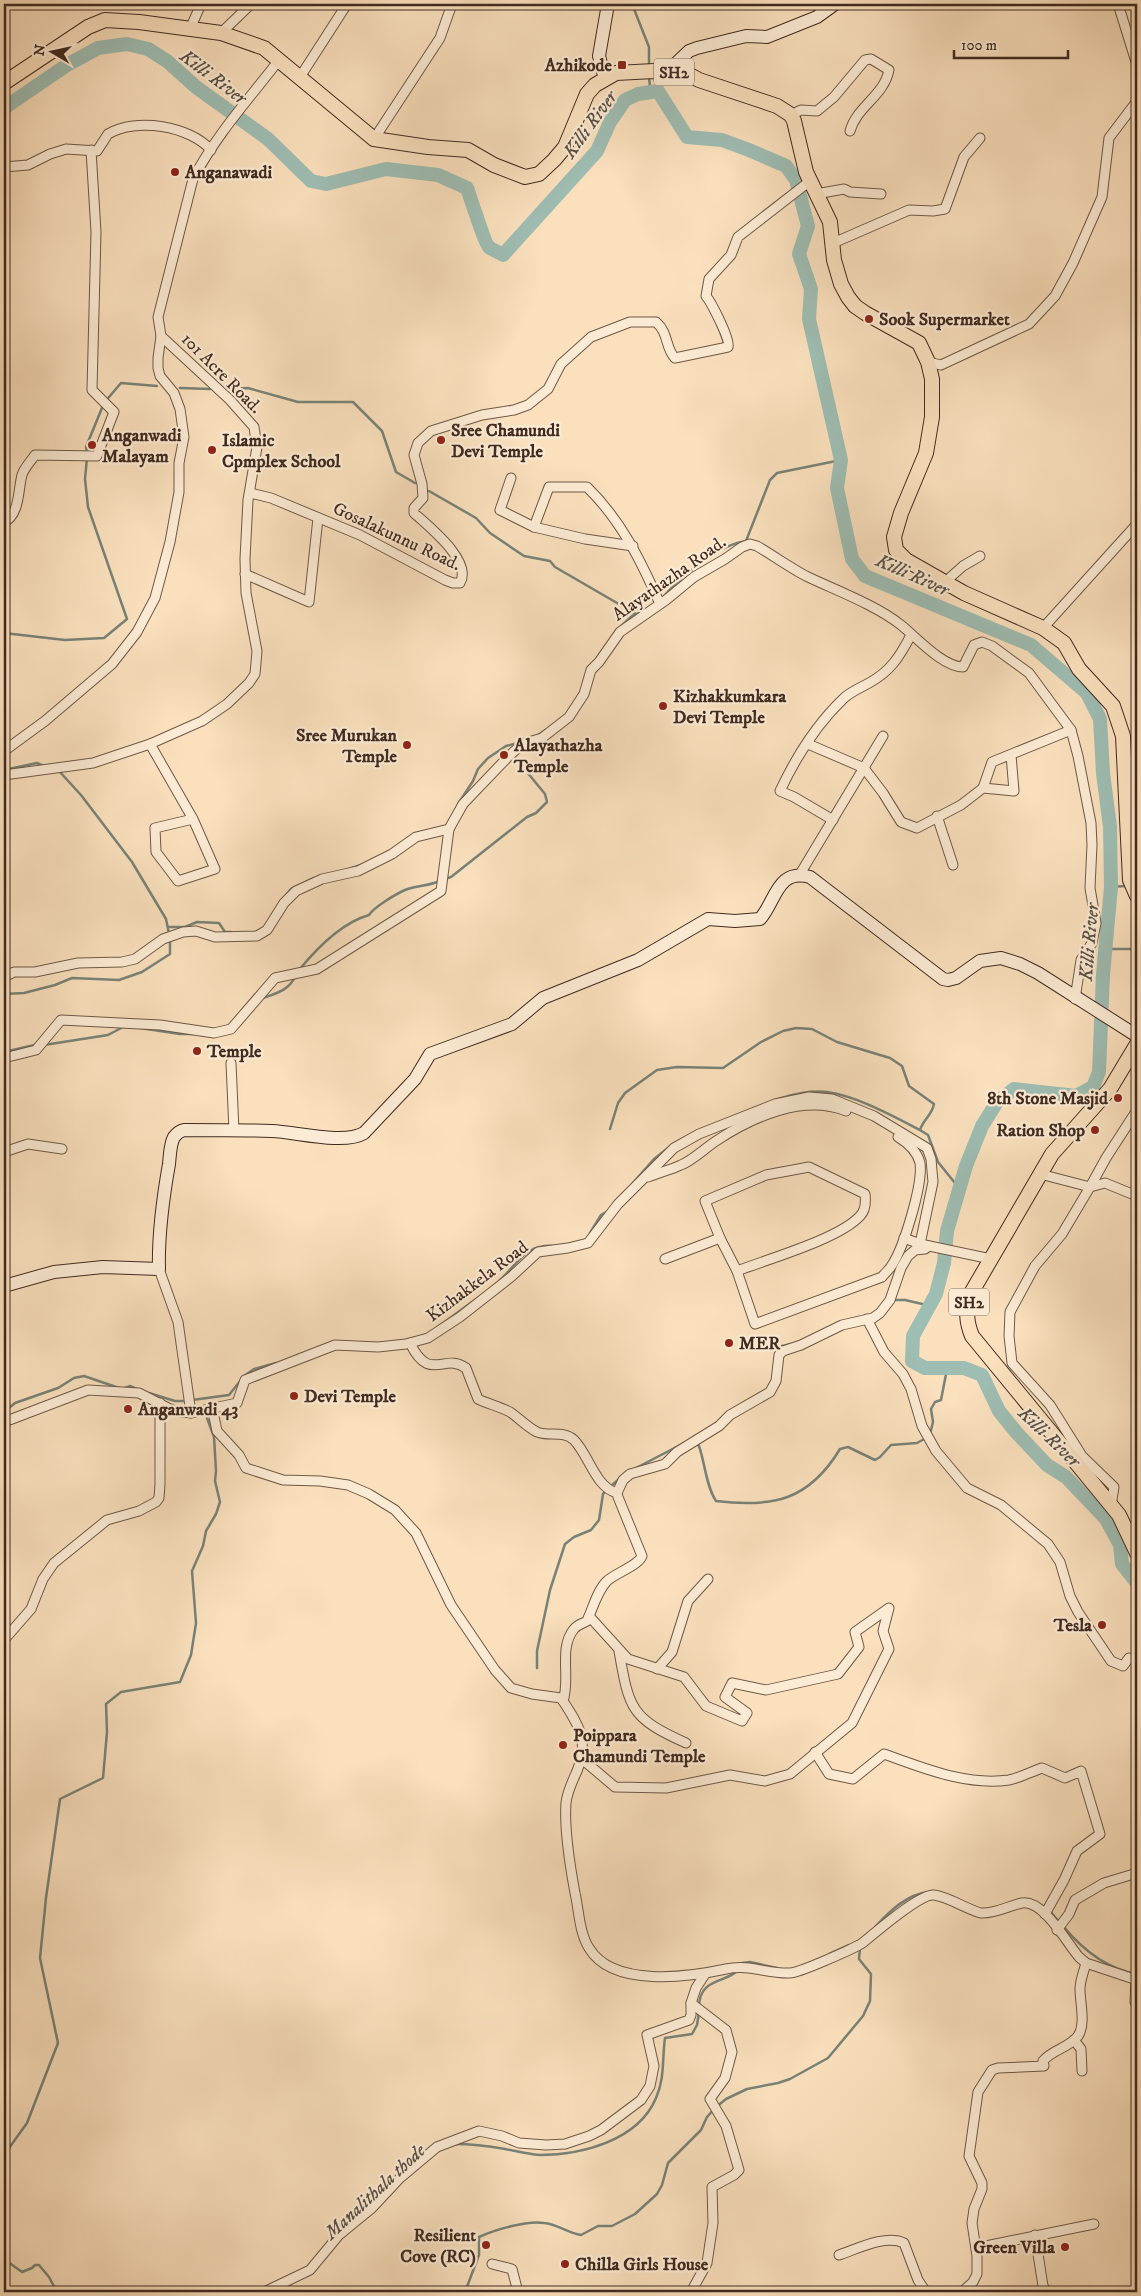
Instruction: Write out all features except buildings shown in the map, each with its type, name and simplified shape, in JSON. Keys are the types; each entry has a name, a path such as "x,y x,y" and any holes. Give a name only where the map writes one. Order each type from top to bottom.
{"main road":[{"path":"605,79 599,56 608,4"},
{"path":"667,72 689,51 696,48 746,36 767,37 817,17 835,4"},
{"path":"4,83 88,27 105,20 139,22 221,33 264,48 374,139"},
{"name":"SH2","path":"374,139 428,147 468,150 517,175 531,177 546,168 565,147 587,94 595,85 616,73 686,73 699,80 777,106 790,114"},
{"path":"790,114 794,121 810,187 830,222 834,260 841,284 855,306 919,343 928,362 932,379 932,399 926,453 901,513 894,543 896,550 906,560 945,582 1043,628 1064,643 1079,669 1113,706 1123,736 1137,896"},
{"path":"4,1286 54,1272 103,1267 159,1269 159,1246 165,1188 174,1137 184,1130 234,1130 358,1137 415,1079 430,1054 512,1024 544,998 638,960 708,919 735,921 760,919 768,909 775,892 784,880 800,874 810,877 943,979 956,978 980,961 1001,958 1020,964 1038,973 1075,999 1137,1036"},
{"name":"SH2","path":"1137,1044 1110,1089 1052,1154 970,1295 966,1309 967,1321 972,1336 1119,1515 1137,1553"}],"street":[{"path":"190,29 201,4"},
{"path":"221,33 251,4"},
{"path":"300,76 347,4"},
{"path":"374,139 440,38 452,4"},
{"path":"1118,4 1137,65"},
{"name":"101 Acre Road.","path":"4,774 59,768 109,759 150,744 202,721 227,704 253,678 256,669 257,651 246,593 245,574 250,493 257,447 254,427 230,400 161,336 158,318 193,179 225,128 279,60"},
{"path":"790,114 801,110 817,111 834,96 865,60 871,60 889,70 887,80 880,92 856,116 850,131"},
{"path":"928,362 941,365 1028,324 1055,296 1073,263 1102,197 1109,138 1137,100"},
{"path":"4,167 28,165 50,154 66,149 98,151 105,138 113,131 128,127 152,126 186,132 198,137 211,150"},
{"path":"832,244 909,210 933,211 945,209 964,157 980,138"},
{"path":"4,522 17,503 22,473 35,455 97,456 114,412 92,390 96,232 91,150"},
{"path":"810,187 881,194"},
{"name":"Gosalakunnu Road.","path":"250,493 271,498 360,534 453,583 462,583 461,568 452,549 414,513 414,508 423,498 422,484 414,455 420,440 431,431 446,426 482,415 514,410 528,405 549,387 560,364 591,337 630,322 656,322 664,331 675,358 728,347 730,344 727,335 716,316 711,301 706,296 709,280 731,256 738,237 787,200 810,187"},
{"path":"4,751 45,721 112,664 137,632 155,598 170,542 179,492 179,458 184,437 180,409 174,393 160,376 158,368 161,336"},
{"path":"511,478 500,510 534,527 633,546"},
{"path":"534,527 549,487 587,487 606,505 633,546 660,604"},
{"path":"245,574 309,602 318,518"},
{"path":"1043,628 1137,524"},
{"name":"Alayathazha Road.","path":"449,828 464,804 512,753 522,744 542,738 569,718 584,694 590,670 599,662 620,632 694,577 745,545 750,544 757,546 805,575 900,624 911,635 953,667 964,666 974,645 982,642 992,646 1028,673 1071,730 1083,777 1091,823 1090,888 1096,923 1092,942 1081,960 1075,999"},
{"path":"945,582 963,566 980,556"},
{"path":"833,820 780,791 808,744 843,699 886,673 895,664 911,635"},
{"path":"808,744 864,768 883,792 902,822 917,828 961,805 983,788 992,762 1071,730"},
{"path":"800,874 882,736"},
{"path":"150,744 193,819 214,868 178,881 156,852 155,828 193,819"},
{"path":"983,788 1014,791 1011,755"},
{"path":"937,816 953,865"},
{"path":"4,977 14,972 35,972 78,963 122,962 135,959 169,936 192,932 215,937 250,937 261,934 266,930 284,903 296,891 322,879 358,871 392,854 416,837 449,828 441,891 317,969 275,978 231,1029 214,1033 160,1024 61,1020 36,1050 4,1058"},
{"path":"231,1063 234,1130"},
{"name":"Kizhakkela Road","path":"190,1405 212,1407 238,1402 245,1380 335,1345 378,1347 410,1343 428,1338 460,1317 511,1277 538,1252 588,1243 618,1204 674,1148 699,1134 775,1104 809,1098 832,1099 874,1116 927,1148 931,1159 933,1182 928,1246"},
{"name":"Kizhakkela Road","path":"644,1178 682,1165 741,1125 766,1115 808,1105 836,1107 874,1123 906,1142 915,1151 920,1164 918,1188 904,1238 892,1265 882,1277 755,1324 737,1271"},
{"path":"1111,1506 1114,1487 1082,1456 1050,1405 1012,1363 1009,1336 1010,1312 1035,1266 1062,1234 1106,1158 1137,1110"},
{"path":"4,1152 28,1144 62,1148"},
{"path":"809,1167 865,1194 866,1205 861,1215 846,1227 829,1236 737,1271 720,1238 705,1202 766,1175 809,1167"},
{"path":"1040,1174 1090,1188 1106,1183 1137,1196"},
{"path":"665,1259 720,1238"},
{"path":"904,1238 928,1246 991,1259"},
{"path":"617,1493 623,1480 630,1474 665,1464 677,1452 719,1426 730,1415 770,1392 776,1381 779,1355 783,1351 801,1345 842,1325 873,1318 886,1309 895,1291 901,1268 908,1256 915,1250 928,1246"},
{"path":"4,1422 88,1390 139,1393 174,1410 190,1405 178,1322 159,1269"},
{"path":"868,1319 884,1352 903,1374 911,1389 927,1435 936,1452 967,1488 1001,1505 1048,1544 1060,1562 1070,1596 1078,1612 1111,1661 1124,1666 1129,1658 1137,1660"},
{"path":"410,1343 419,1356 428,1364 435,1366 454,1363 466,1368 478,1399 508,1411 538,1433 556,1433 573,1438 601,1482 608,1489 617,1493 642,1556 637,1564 626,1568 606,1582 585,1623 575,1627 567,1643 563,1701"},
{"path":"4,1640 31,1610 43,1579 58,1560 107,1520 139,1511 156,1502 159,1498 160,1404"},
{"path":"212,1407 217,1431 239,1455 246,1468 283,1480 320,1481 348,1485 369,1494 395,1510 416,1532 451,1605 495,1670 511,1688 532,1694 561,1698 579,1725 583,1742 582,1758 566,1802 570,1868 583,1930 589,1948 604,1963 626,1972 653,1978 705,1974 740,1967 792,1974 860,1944 917,1901 928,1895 936,1895 981,1913 988,1913 1024,1903 1033,1904 1045,1914 1079,1957 1086,1963 1137,1980 1135,2002 1137,2006"},
{"path":"657,1668 672,1652 688,1601 708,1579"},
{"path":"582,1758 615,1787 666,1788 730,1775 765,1781 790,1774 852,1723 888,1649 883,1631 889,1608 855,1632 859,1647 838,1674 766,1690 732,1683 725,1697 747,1713 742,1721 706,1706 684,1677 628,1660 589,1616"},
{"path":"619,1650 627,1695 636,1713 661,1732 686,1743"},
{"path":"815,1752 829,1774 853,1779 884,1754 954,1778 982,1781 1010,1780 1042,1768 1064,1778 1081,1771 1100,1834 1077,1850 1064,1880 1045,1914"},
{"path":"1058,1929 1075,1900 1104,1883 1137,1873"},
{"path":"962,2292 977,2277 976,2248 972,2223 974,2209 982,2184 969,2156 978,2092 992,2070 998,2068 1044,2066 1044,2061 1050,2053 1074,2040 1082,2028 1080,1989 1086,1963"},
{"path":"264,2292 310,2270 339,2236 372,2208 404,2174 437,2147 479,2132 531,2144 565,2144 588,2136 621,2116 641,2100 650,2086 654,2066 647,2035 689,2020 696,2007 696,1988 705,1974"},
{"path":"691,2292 707,2263 713,2223 712,2187 734,2175 739,2170 726,2126 710,2100 725,2078 732,2052 726,2030 696,2007"},
{"path":"1074,2040 1081,2049 1082,2070"},
{"path":"976,2248 1094,2224"},
{"path":"1035,2235 1043,2286 1046,2292"},
{"path":"839,2255 876,2243 897,2240 904,2243 918,2280 926,2292"},
{"path":"492,2264 512,2269 518,2292"}],"waterway":[{"path":"632,4 649,47 649,64"},
{"name":"Killi River","path":"4,108 67,65 98,48 127,44 148,49 167,61 196,87 268,139 311,181 326,184 386,169 438,175 467,188 487,244 490,248 503,255 597,151 610,122 625,100 638,94 658,91 687,137 722,140 786,166 796,180 808,226 799,254 811,289 809,319 841,460 837,488 852,559 865,576 1031,645 1087,693 1100,719 1103,773 1110,827 1111,887 1103,975 1099,1072 1093,1087 1076,1096 1014,1089 997,1102 982,1126 966,1166 947,1231 944,1263 936,1294 913,1336 912,1361 925,1368 964,1368 982,1375 999,1411 1016,1432 1047,1465 1066,1477 1106,1519 1120,1545 1122,1564 1137,1583"},
{"path":"642,93 650,86 649,78"},
{"path":"87,453 86,447 104,403 121,383 157,386"},
{"path":"180,388 210,389"},
{"path":"227,389 248,388 298,402 353,402 382,431 396,472 415,483"},
{"path":"4,633 65,640 104,638 127,619 88,507 85,479 87,458"},
{"path":"746,541 770,480 777,473 841,460"},
{"path":"429,491 476,518 490,533 524,556 550,561 555,567 636,614"},
{"path":"663,597 680,579 713,554 736,543 748,541"},
{"path":"617,630 632,616 642,612"},
{"path":"535,737 547,729"},
{"path":"458,804 473,781 478,769 488,758 506,746 518,743"},
{"path":"445,879 451,877 527,817 536,813 547,802 545,794 513,755"},
{"path":"4,770 37,763 44,766"},
{"path":"59,771 81,795 132,862 166,919 169,934"},
{"path":"345,870 361,865"},
{"path":"282,900 291,889 314,878"},
{"path":"299,970 339,930 369,915 380,905 405,890 440,881"},
{"path":"1111,887 1125,886"},
{"path":"169,927 185,927 197,922 219,923 225,932 231,932"},
{"path":"4,994 24,993 55,985 72,978 119,980 142,972 170,954 170,940"},
{"path":"1106,949 1137,949"},
{"path":"261,999 285,989 295,977"},
{"path":"44,1045 108,1035 123,1027"},
{"path":"140,1028 180,1034 194,1034"},
{"path":"610,1129 618,1103 625,1093 657,1070 677,1067 723,1068 761,1042 783,1031 796,1028 812,1029 837,1042 890,1058 902,1066 909,1086 934,1104 920,1130 928,1135 938,1162 959,1188"},
{"path":"4,1052 39,1044"},
{"path":"778,1099 809,1092 839,1094 875,1107 920,1130"},
{"path":"672,1144 689,1135"},
{"path":"632,1184 654,1159 668,1148"},
{"path":"590,1233 601,1215 608,1211"},
{"path":"499,1281 528,1252 535,1248 554,1246"},
{"path":"439,1326 479,1297"},
{"path":"892,1300 905,1300 931,1306"},
{"path":"848,1320 859,1317"},
{"path":"780,1348 800,1342"},
{"path":"244,1376 254,1369 276,1363"},
{"path":"930,1434 933,1422 931,1409 935,1402 941,1400 947,1369"},
{"path":"4,1412 15,1403 58,1388 74,1378 84,1376 122,1389 130,1386 139,1390"},
{"path":"192,1400 229,1395 241,1380"},
{"path":"149,1393 175,1401 187,1401"},
{"path":"4,2155 27,2123 58,2043 40,1958 46,1898 60,1799 103,1778 107,1732 106,1704 121,1692 180,1682 191,1655 196,1623 192,1571 203,1546 206,1531 216,1514 220,1502 215,1481 214,1437 207,1418"},
{"path":"696,1444 699,1446 708,1481 716,1501 755,1503 788,1497 802,1490 816,1480 840,1449 848,1447 875,1460 891,1445 917,1443 926,1438"},
{"path":"636,1468 688,1441"},
{"path":"610,1487 619,1479"},
{"path":"537,1668 537,1651 550,1590 565,1544 574,1537 591,1530 599,1520 603,1494 606,1491"},
{"path":"876,1926 893,1909 906,1900 921,1893 929,1892"},
{"path":"1050,1911 1059,1922"},
{"path":"1063,1926 1087,1950 1105,1963 1137,1974"},
{"name":"Manalithala thode","path":"829,1954 849,1945"},
{"path":"465,2292 479,2255 479,2237 520,2224 537,2222 581,2235 598,2226 612,2226 635,2214 657,2194 662,2185 668,2163 701,2130 707,2117 726,2099 747,2089 790,2079 828,2058 863,2016 870,2001 871,1974 859,1959 860,1948"},
{"name":"Manalithala thode","path":"740,1966 742,1963 750,1962 777,1968"},
{"name":"Manalithala thode","path":"699,2006 700,1997 708,1986 737,1971"},
{"name":"Manalithala thode","path":"455,2144 486,2146 539,2155 572,2152 590,2148 622,2135 648,2113 656,2098 662,2076 665,2038 692,2034 697,2025 699,2012"},
{"path":"4,2259 22,2272 35,2265 39,2265 49,2277 57,2292"},
{"name":"Manalithala thode","path":"275,2292 298,2280"}],"place":[{"name":"Azhikode","path":"622,65"},
{"name":"Anganawadi","path":"175,172"},
{"name":"Sook Supermarket","path":"869,319"},
{"name":"Sree Chamundi Devi Temple","path":"441,440"},
{"name":"Anganwadi Malayam","path":"92,445"},
{"name":"Islamic Cpmplex School","path":"212,450"},
{"name":"Kizhakkumkara Devi Temple","path":"663,706"},
{"name":"Sree Murukan Temple","path":"407,745"},
{"name":"Alayathazha Temple","path":"504,755"},
{"name":"Temple","path":"197,1051"},
{"name":"8th Stone Masjid","path":"1118,1098"},
{"name":"Ration Shop","path":"1095,1130"},
{"name":"MER","path":"729,1343"},
{"name":"Devi Temple","path":"294,1396"},
{"name":"Anganwadi 43","path":"128,1409"},
{"name":"Tesla","path":"1102,1625"},
{"name":"Poippara Chamundi Temple","path":"563,1745"},
{"name":"Resilient Cove (RC)","path":"486,2245"},
{"name":"Green Villa","path":"1065,2247"},
{"name":"Chilla Girls House","path":"565,2264"}]}
